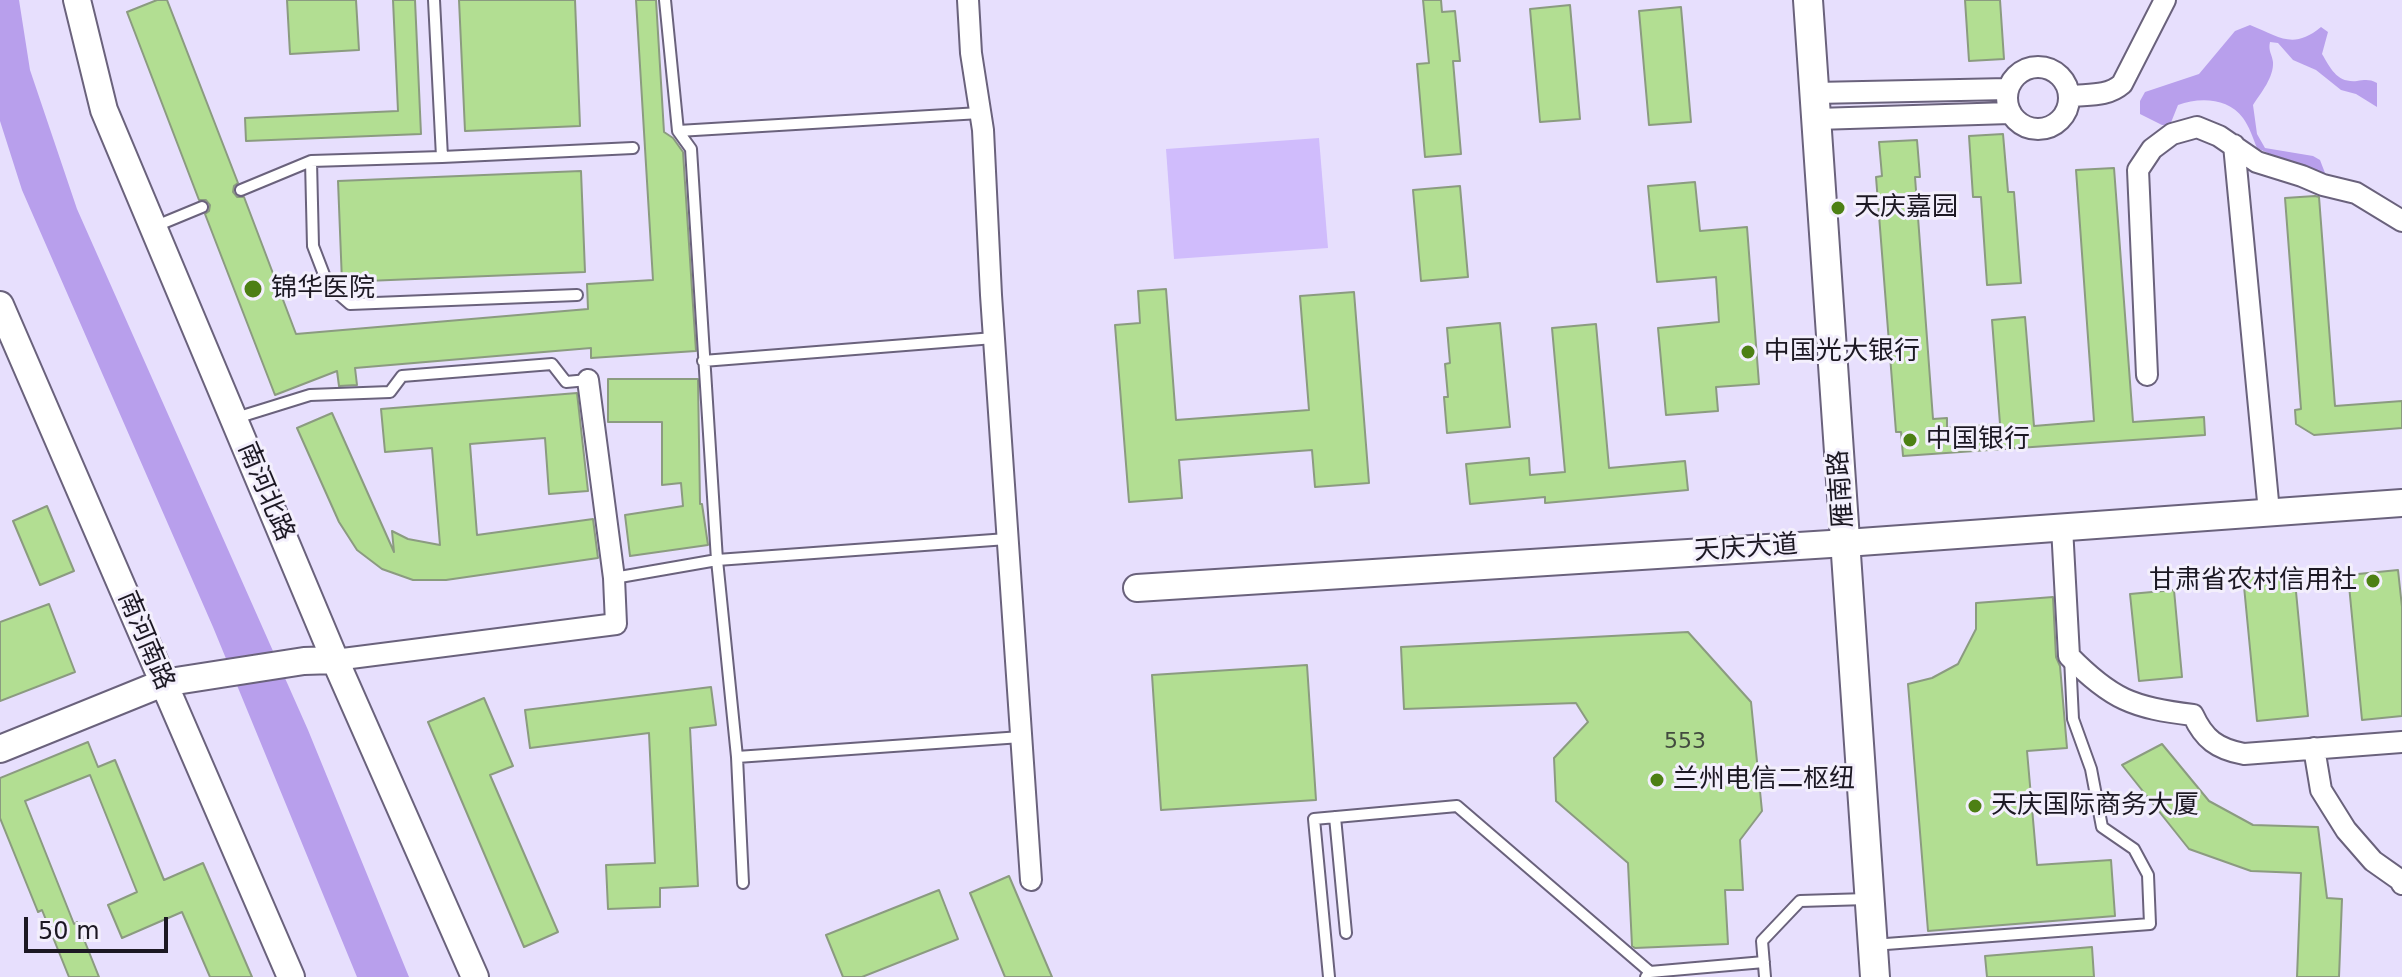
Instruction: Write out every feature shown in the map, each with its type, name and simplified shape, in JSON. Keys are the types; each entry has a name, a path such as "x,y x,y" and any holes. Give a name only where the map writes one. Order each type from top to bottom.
{"main road":[{"name":"雁南路","path":"1808,0 1875,977"}],"street":[{"name":"南河北路","path":"77,0 104,110 335,660 475,977"},
{"path":"968,0 971,53 980,113 1031,880"},
{"path":"2070,96 2104,94 2122,84 2165,0"},
{"path":"2035,66 2059,74 2070,96 2062,119 2053,127 2041,130 2028,129 2018,123 2006,101 2014,78 2023,70 2035,66"},
{"path":"1816,106 2008,89"},
{"path":"1816,106 2010,113"},
{"path":"2147,375 2138,170 2152,149 2172,134 2197,127 2234,145 2257,162 2356,193 2402,221"},
{"path":"2234,145 2269,512"},
{"name":"南河南路","path":"0,305 291,977"},
{"path":"0,749 163,683 304,661 335,660 616,624 614,578 588,380"},
{"name":"天庆大道","path":"1137,588 1846,543 2402,503"},
{"path":"2062,527 2069,656 2094,682 2125,701 2159,711 2193,715 2200,731 2212,743 2227,751 2244,754 2402,742"},
{"path":"2314,748 2321,790 2346,830 2373,861 2402,884"}],"lane":[{"path":"434,0 442,157"},
{"path":"665,0 678,131 691,149 717,560 737,757 743,883"},
{"path":"678,131 980,113"},
{"path":"241,190 311,161 633,148"},
{"path":"311,161 313,246 328,285 350,304 577,295"},
{"path":"154,227 202,207"},
{"path":"703,361 994,338"},
{"path":"234,419 310,395 390,392 402,376 552,364 566,382 588,380"},
{"path":"614,578 717,560 1007,539"},
{"path":"1873,945 2150,924 2148,875 2134,849 2102,827 2091,769 2073,719 2069,656"},
{"path":"737,757 1021,737"},
{"path":"1329,977 1314,819 1457,806 1648,974 1764,962"},
{"path":"1335,817 1346,933"},
{"path":"1765,977 1762,941 1800,901 1870,899"}],"shaded area":[{"path":"0,0 19,0 30,70 77,209 308,730 409,977 357,977 213,627 22,190 0,121"},
{"path":"2250,25 2294,40 2321,27 2328,32 2322,54 2335,74 2344,80 2377,83 2377,107 2356,94 2341,90 2316,70 2293,60 2278,43 2270,42 2271,73 2253,105 2257,134 2265,148 2313,156 2320,160 2325,173 2318,176 2257,148 2243,118 2222,103 2204,100 2178,105 2170,125 2162,125 2140,114 2140,101 2145,92 2199,74 2235,31"},
{"path":"1319,138 1328,248 1174,259 1166,149"}],"building":[{"path":"157,0 167,0 238,183 233,192 237,197 244,197 296,334 588,309 587,284 653,280 636,0 656,0 664,132 683,152 696,351 591,358 591,348 355,368 357,385 339,386 337,371 275,395 205,214 210,205 206,200 199,200 127,12"},
{"path":"287,0 356,0 359,50 290,54"},
{"path":"393,0 415,0 421,134 246,141 245,118 398,111"},
{"path":"459,0 575,0 580,126 465,131"},
{"path":"1423,0 1441,0 1442,12 1455,11 1460,61 1453,61 1461,154 1425,157 1417,64 1429,63"},
{"path":"1965,0 2000,0 2004,59 1969,61"},
{"path":"1570,5 1580,119 1540,122 1530,9"},
{"path":"1681,7 1691,122 1649,125 1639,11"},
{"path":"2003,134 2008,192 2014,192 2021,283 1987,285 1981,197 1973,197 1969,136"},
{"path":"1917,140 1920,177 1915,177 1933,419 1947,418 1947,428 2000,424 1992,320 2025,317 2034,426 2094,421 2076,170 2114,168 2133,422 2204,417 2205,435 1903,456 1901,432 1896,432 1876,177 1882,176 1879,142"},
{"path":"581,171 585,272 342,282 338,181"},
{"path":"1695,182 1700,231 1747,227 1759,384 1716,387 1718,411 1666,415 1658,328 1719,322 1716,277 1657,282 1648,186"},
{"path":"1460,186 1468,277 1421,281 1413,190"},
{"path":"2319,197 2335,406 2402,401 2402,428 2314,435 2296,424 2295,410 2301,409 2285,198"},
{"path":"1166,289 1176,420 1309,410 1300,296 1354,292 1369,483 1315,487 1312,450 1179,460 1182,498 1129,502 1115,325 1140,323 1138,291"},
{"path":"1500,323 1510,427 1447,433 1445,364 1450,363 1447,328"},
{"path":"1596,324 1609,468 1685,461 1688,490 1545,503 1545,497 1470,504 1466,464 1529,458 1530,475 1565,472 1552,328"},
{"path":"608,379 698,379 700,504 708,545 630,556 625,515 683,506 681,483 662,485 662,422 608,422"},
{"path":"577,393 588,491 549,494 545,438 470,444 477,535 593,519 598,558 446,580 413,580 382,569 357,550 339,522 297,428 332,413 394,552 392,531 408,539 440,545 432,448 385,452 381,409"},
{"path":"47,506 74,571 40,585 13,521"},
{"path":"2398,570 2402,607 2402,716 2362,720 2348,575"},
{"path":"2294,571 2308,716 2257,721 2243,576"},
{"path":"2174,590 2182,677 2139,681 2130,594"},
{"name":"天庆国际商务大厦","path":"2053,597 2056,657 2060,666 2067,748 2027,751 2037,865 2111,860 2115,916 1928,931 1908,684 1932,678 1958,664 1976,629 1976,603"},
{"path":"49,604 75,672 0,701 0,622"},
{"name":"兰州电信二枢纽","path":"1688,632 1751,702 1762,811 1740,840 1743,890 1725,890 1728,944 1635,948 1632,946 1628,863 1556,801 1554,758 1588,722 1576,703 1404,709 1401,647"},
{"path":"1307,665 1316,800 1161,810 1152,675"},
{"path":"711,687 716,725 690,728 698,886 660,888 660,907 608,909 606,865 655,863 649,733 530,748 525,710"},
{"path":"484,698 513,766 490,775 558,932 524,947 428,722"},
{"path":"88,742 98,767 115,760 164,880 203,863 252,977 210,977 182,912 122,938 108,905 137,892 90,775 25,801 74,924 77,922 99,977 69,977 42,910 38,912 0,818 0,778"},
{"path":"2162,744 2209,801 2253,825 2318,827 2327,898 2342,899 2339,977 2297,977 2301,873 2251,871 2189,849 2122,765"},
{"path":"1009,876 1052,977 1005,977 970,893"},
{"path":"939,890 958,939 862,977 843,977 826,935"},
{"path":"2092,947 2094,977 1987,977 1985,956"}],"place":[{"name":"天庆嘉园","path":"1838,208"},
{"name":"锦华医院","path":"253,289"},
{"name":"中国光大银行","path":"1748,352"},
{"name":"中国银行","path":"1910,440"},
{"name":"甘肃省农村信用社","path":"2373,581"},
{"name":"兰州电信二枢纽","path":"1657,780"},
{"name":"天庆国际商务大厦","path":"1975,806"}]}
